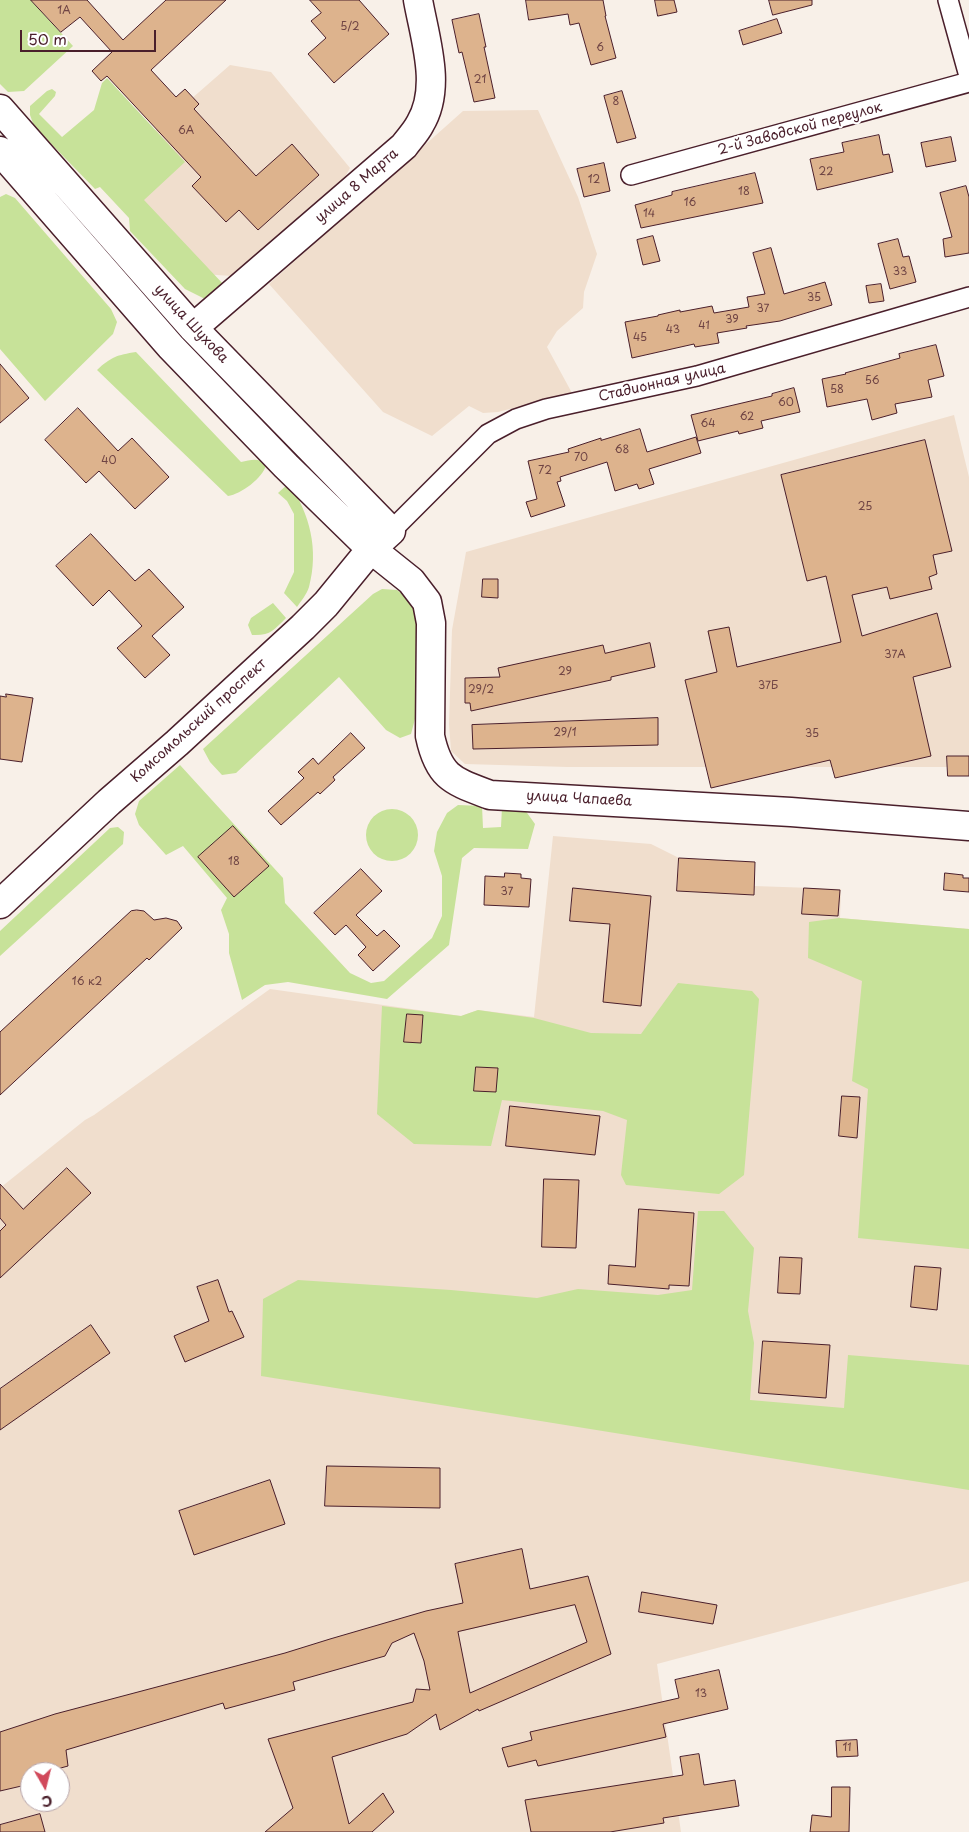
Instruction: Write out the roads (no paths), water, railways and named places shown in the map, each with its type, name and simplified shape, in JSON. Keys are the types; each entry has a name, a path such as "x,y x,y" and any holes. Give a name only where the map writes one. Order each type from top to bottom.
{"main road":[{"name":"улица 8 Марта","path":"193,328 404,146 421,124 429,101 432,80 418,0"},
{"name":"улица Шухова","path":"0,109 193,328 391,531"},
{"name":"улица Шухова","path":"0,151 171,347 286,466 371,549"},
{"name":"Комсомольский проспект","path":"0,904 109,802 177,743 303,627 326,604 371,549 391,531"},
{"name":"улица Чапаева","path":"371,549 411,581 427,602 431,623 430,736 434,755 442,770 455,782 490,795 791,812 969,826"}],"street":[{"path":"948,0 969,76"},
{"name":"2-й Заводской переулок","path":"631,175 969,82"},
{"name":"Стадионная улица","path":"391,531 488,434 516,419 546,409 697,376 969,297"}]}
